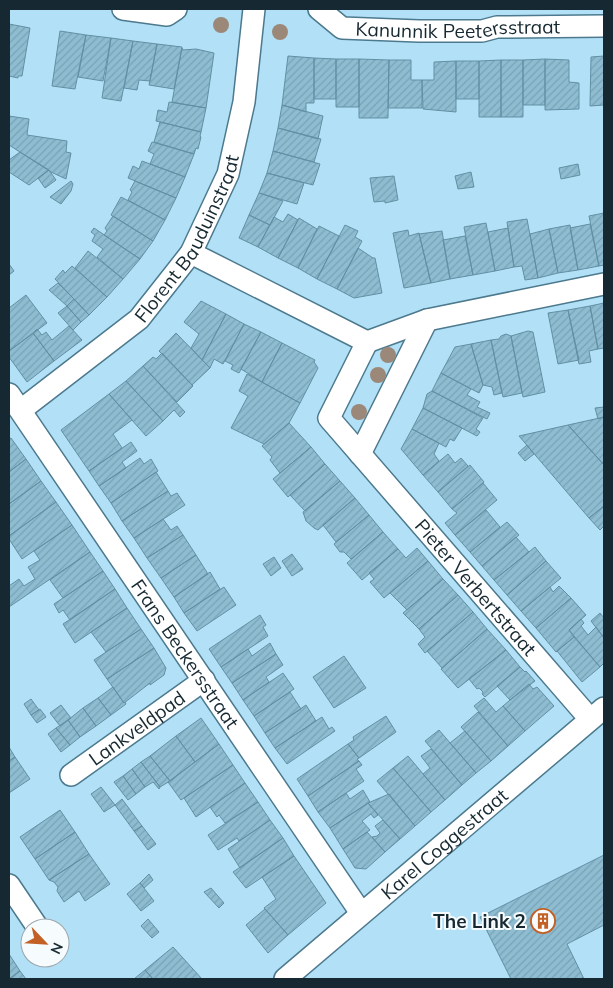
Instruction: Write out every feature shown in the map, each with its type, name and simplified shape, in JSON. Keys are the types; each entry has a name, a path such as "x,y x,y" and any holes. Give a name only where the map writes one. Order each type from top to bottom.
{"street":[{"path":"122,9 167,15 176,9"},
{"name":"Florent Bauduinstraat","path":"15,402 139,319 191,253 228,174 244,102 254,9"},
{"name":"Kanunnik Peetersstraat","path":"319,9 342,28 482,31 497,28 604,26"},
{"path":"191,253 367,342 427,320 604,284"},
{"path":"360,454 427,320"},
{"name":"Pieter Verbertstraat","path":"367,342 329,418 597,713"},
{"name":"Frans Beckersstraat","path":"15,402 361,913"},
{"name":"Lankveldpad","path":"71,775 204,680"},
{"name":"Karel Coggestraat","path":"285,979 597,713"},
{"path":"9,885 31,918"}],"building":[{"path":"9,24 30,28 22,76 18,76 18,78 9,76"},
{"path":"60,31 86,35 75,89 52,86"},
{"path":"86,35 111,38 103,81 78,77"},
{"path":"111,38 133,41 121,101 102,98"},
{"path":"133,41 157,44 150,81 139,80 137,90 124,88"},
{"path":"157,44 182,47 174,89 149,85"},
{"path":"182,48 183,50 196,49 214,53 206,108 172,102"},
{"path":"288,56 314,58 314,103 306,103 306,112 282,105"},
{"path":"604,56 604,105 590,106 591,57"},
{"path":"314,58 336,59 336,99 314,99"},
{"path":"336,59 359,59 359,107 336,107"},
{"path":"359,59 389,60 388,118 359,118"},
{"path":"545,59 545,105 523,105 523,60"},
{"path":"545,59 569,60 569,82 579,83 579,109 545,110"},
{"path":"389,60 411,60 411,80 422,80 422,108 388,108"},
{"path":"501,60 501,117 479,117 479,61"},
{"path":"501,60 523,60 523,117 501,117"},
{"path":"456,61 456,112 423,109 422,80 434,80 434,62"},
{"path":"456,61 479,61 479,99 456,99"},
{"path":"169,102 206,108 201,132 156,121 158,110 167,112"},
{"path":"282,105 323,116 318,139 278,128"},
{"path":"9,116 29,119 27,135 67,141 66,152 71,153 66,179 51,172 9,145"},
{"path":"160,122 201,132 198,149 196,148 194,154 154,142"},
{"path":"278,128 321,139 314,162 273,151"},
{"path":"152,142 194,154 185,177 150,164 154,154 148,151"},
{"path":"273,151 320,164 313,185 267,173"},
{"path":"20,152 49,170 29,185 9,172 9,160"},
{"path":"142,161 185,177 176,198 128,178 133,166 139,169"},
{"path":"578,164 580,175 561,179 559,168"},
{"path":"49,170 56,180 45,188 38,178"},
{"path":"471,172 474,187 458,189 455,176"},
{"path":"267,173 304,183 297,204 259,193"},
{"path":"394,176 398,200 385,203 385,201 374,202 370,178"},
{"path":"71,181 73,184 71,191 61,204 50,197"},
{"path":"135,181 176,198 165,220 128,200 132,192 130,190"},
{"path":"259,193 283,201 270,225 249,215"},
{"path":"121,197 165,220 153,241 111,215"},
{"path":"604,213 604,265 599,266 589,216"},
{"path":"288,214 298,220 278,258 258,247 274,217 283,222"},
{"path":"249,215 270,225 258,247 239,238"},
{"path":"113,216 153,241 140,259 104,235 107,231 105,228"},
{"path":"299,218 317,229 298,268 278,258"},
{"path":"527,219 538,278 525,280 522,266 514,267 507,222"},
{"path":"486,223 495,271 473,275 464,227"},
{"path":"590,224 599,266 578,270 570,228"},
{"path":"345,225 358,231 355,237 362,241 337,289 317,279"},
{"path":"570,225 578,270 558,273 549,229"},
{"path":"319,226 339,236 317,279 298,268"},
{"path":"94,228 140,259 123,279 97,257 103,249 92,241 95,235 91,232"},
{"path":"508,228 514,267 495,271 488,232"},
{"path":"549,229 558,273 538,278 530,234"},
{"path":"408,230 409,236 419,233 431,283 404,288 393,233"},
{"path":"442,231 450,279 431,283 419,234"},
{"path":"465,236 473,275 450,279 443,240"},
{"path":"358,248 375,258 382,293 354,298 337,289"},
{"path":"88,251 123,279 107,297 75,268"},
{"path":"9,264 14,271 9,275"},
{"path":"72,266 107,297 89,315 55,279 63,270 65,273"},
{"path":"58,283 74,299 67,306 49,290"},
{"path":"26,295 47,323 9,351 9,308"},
{"path":"74,299 89,315 81,322 67,306"},
{"path":"201,301 226,314 202,360 191,348 199,334 184,322"},
{"path":"604,303 604,348 598,349 590,306"},
{"path":"67,306 81,322 73,330 58,313"},
{"path":"590,306 598,349 589,351 591,362 579,364 568,310"},
{"path":"568,310 579,360 558,364 548,313"},
{"path":"226,314 244,324 223,364 214,359 210,368 202,360"},
{"path":"244,324 261,332 239,373 231,369 233,365 225,361"},
{"path":"69,326 82,340 54,361 33,333 37,329 42,335 46,332 52,340"},
{"path":"528,331 533,332 545,392 523,397 511,336"},
{"path":"261,332 282,343 262,382 241,369"},
{"path":"33,333 54,361 27,382 9,357 9,351"},
{"path":"176,333 210,368 192,385 159,351"},
{"path":"506,334 511,336 522,393 503,397 491,340 499,339"},
{"path":"491,340 502,393 494,395 492,387 483,385 471,344"},
{"path":"282,343 315,360 314,362 318,368 300,403 262,382"},
{"path":"471,344 483,385 479,393 441,373 455,347"},
{"path":"162,353 193,386 177,402 143,366 153,357 156,359"},
{"path":"143,366 185,412 180,417 174,410 163,421 126,381"},
{"path":"441,373 471,389 467,395 480,402 477,407 490,413 487,419 432,391"},
{"path":"247,374 300,403 289,423 264,444 231,428 248,396 239,391"},
{"path":"126,381 163,421 146,436 109,394"},
{"path":"432,391 483,418 476,429 480,432 477,436 423,408 427,394"},
{"path":"109,394 132,420 113,434 122,448 89,471 61,430"},
{"path":"604,407 604,417 598,419 595,408"},
{"path":"423,408 462,428 454,441 450,439 446,447 412,429"},
{"path":"604,417 604,465 568,425"},
{"path":"289,423 311,447 280,473 270,460 272,457 262,446"},
{"path":"568,425 604,465 604,506 589,518 519,436"},
{"path":"412,429 439,443 434,454 439,461 423,475 401,449"},
{"path":"11,438 26,459 9,472 9,439"},
{"path":"131,442 137,451 122,462 126,468 99,486 89,471"},
{"path":"527,445 534,454 525,461 518,453"},
{"path":"311,447 325,464 288,497 273,479"},
{"path":"448,454 455,463 461,458 468,466 438,492 423,475"},
{"path":"140,458 144,464 151,459 158,471 111,503 99,486"},
{"path":"26,459 41,481 9,504 9,472"},
{"path":"325,464 340,481 305,511 290,495"},
{"path":"470,465 484,482 452,509 438,492"},
{"path":"156,472 168,491 122,521 111,503"},
{"path":"41,481 56,502 9,536 9,504"},
{"path":"340,481 355,498 318,530 314,528 306,521 303,512"},
{"path":"483,483 497,500 455,535 445,523 457,513 452,509"},
{"path":"168,491 171,496 177,493 185,505 134,538 122,521"},
{"path":"355,498 369,515 336,542 323,525"},
{"path":"56,502 72,525 22,559 9,536"},
{"path":"604,506 604,526 600,530 589,518"},
{"path":"486,510 500,527 470,552 455,535"},
{"path":"369,515 383,532 351,559 344,552 340,552 334,544"},
{"path":"163,519 171,530 177,526 183,535 147,558 134,538"},
{"path":"507,522 519,535 482,566 470,552"},
{"path":"72,525 90,552 9,607 9,586 19,579 24,586 35,579 28,567 40,560 34,551"},
{"path":"383,532 398,549 362,580 347,563"},
{"path":"183,535 196,555 161,578 147,558"},
{"path":"516,537 529,552 494,580 482,566"},
{"path":"535,547 546,561 507,595 494,580"},
{"path":"417,548 428,561 384,598 370,582 374,579 369,573 398,549 406,558"},
{"path":"90,552 103,571 63,598 50,580"},
{"path":"292,554 303,569 292,576 282,561"},
{"path":"196,555 208,574 174,597 161,578"},
{"path":"274,557 281,568 271,576 263,564"},
{"path":"428,561 443,579 407,610 390,593"},
{"path":"546,561 561,578 521,611 507,595"},
{"path":"103,571 115,589 70,620 63,610 59,613 54,604"},
{"path":"210,572 220,589 184,613 174,597"},
{"path":"443,579 458,595 419,629 403,613"},
{"path":"559,586 571,598 536,628 521,611 550,587 553,592"},
{"path":"224,587 236,605 197,631 184,613"},
{"path":"115,589 127,608 75,643 63,624"},
{"path":"458,595 473,612 425,653 418,644 425,637 419,629"},
{"path":"571,598 586,615 569,630 574,637 556,652 536,628"},
{"path":"127,608 141,629 106,652 91,632"},
{"path":"473,612 487,629 442,668 427,651"},
{"path":"600,613 604,618 604,638 591,621"},
{"path":"260,615 266,625 263,627 268,636 221,667 209,649"},
{"path":"581,619 584,623 581,626 588,635 596,627 604,638 604,663 600,667 569,630"},
{"path":"141,629 154,648 107,679 94,660"},
{"path":"487,629 506,650 458,688 441,669"},
{"path":"574,637 600,667 582,682 557,651"},
{"path":"270,643 276,654 232,683 221,667 248,649 252,656"},
{"path":"154,648 166,668 164,675 124,703 107,679"},
{"path":"506,650 520,667 485,697 482,694 483,692 479,688 477,689 469,679"},
{"path":"276,654 283,665 266,677 269,682 243,700 232,683"},
{"path":"344,656 366,688 334,708 313,677"},
{"path":"520,667 535,681 510,700 497,686"},
{"path":"283,673 294,689 254,716 243,700"},
{"path":"529,684 533,689 537,687 554,706 525,731 503,706"},
{"path":"113,687 126,704 111,715 98,698"},
{"path":"290,692 301,709 265,733 254,716"},
{"path":"98,698 111,715 96,726 83,708"},
{"path":"484,698 496,712 503,706 525,731 508,746 474,706"},
{"path":"31,699 39,710 31,715 24,704"},
{"path":"61,705 71,718 60,726 50,713"},
{"path":"306,705 316,721 275,748 265,733"},
{"path":"83,708 96,726 80,737 68,720"},
{"path":"40,709 46,717 37,723 31,715"},
{"path":"478,712 508,746 491,761 461,727"},
{"path":"386,716 396,732 359,758 348,744 354,740 353,737"},
{"path":"322,717 329,729 332,727 335,731 287,764 275,748"},
{"path":"201,718 219,744 195,762 176,736"},
{"path":"68,720 80,737 70,745 56,728"},
{"path":"56,728 70,745 61,752 48,734"},
{"path":"439,730 476,773 462,785 425,741"},
{"path":"465,731 491,761 476,773 450,743"},
{"path":"176,736 195,762 170,781 150,756"},
{"path":"219,744 233,765 181,800 168,782"},
{"path":"348,744 359,758 357,759 359,761 308,796 297,779"},
{"path":"9,747 15,757 9,761"},
{"path":"431,749 462,785 445,800 423,774 430,768 421,756"},
{"path":"150,756 170,781 160,787 141,762"},
{"path":"408,756 445,800 431,812 393,768"},
{"path":"15,757 30,779 9,793 9,761"},
{"path":"359,761 362,765 356,769 364,781 318,812 308,796"},
{"path":"141,762 160,787 159,789 153,782 145,787 132,769"},
{"path":"233,765 245,783 196,817 184,798"},
{"path":"393,768 431,812 415,826 377,781"},
{"path":"132,769 145,787 136,794 123,776"},
{"path":"123,776 136,794 128,800 114,782"},
{"path":"245,783 258,802 225,823 219,815 217,817 210,807"},
{"path":"101,787 115,805 104,812 91,794"},
{"path":"363,790 370,802 330,828 318,812 346,793 350,799"},
{"path":"389,794 415,826 400,839 368,803"},
{"path":"122,799 142,826 134,831 115,805"},
{"path":"258,802 270,820 239,841 237,838 218,850 208,835"},
{"path":"368,803 378,815 374,818 371,814 362,821 370,830 343,849 330,828"},
{"path":"60,810 75,832 35,859 20,837"},
{"path":"270,820 283,838 240,868 228,849"},
{"path":"383,820 400,839 385,852 372,837 380,833 375,826"},
{"path":"142,826 156,844 148,850 134,831"},
{"path":"75,832 89,854 49,880 35,859"},
{"path":"367,832 385,852 366,869 355,868 343,849"},
{"path":"283,838 294,856 246,888 233,872"},
{"path":"89,854 110,884 85,901 79,891 64,902 57,891 58,887 49,880"},
{"name":"The Link 2","path":"604,855 604,925 567,944 584,979 511,979 480,917"},
{"path":"294,856 326,903 288,935 264,908 276,899 262,877"},
{"path":"149,874 153,880 144,888 140,883"},
{"path":"140,883 154,901 141,911 127,894"},
{"path":"211,888 224,903 219,908 204,892"},
{"path":"265,909 288,935 268,953 246,925"},
{"path":"148,919 159,932 152,938 141,926"},
{"path":"173,947 202,979 153,979 145,970"},
{"path":"9,954 20,971 9,979"},
{"path":"145,970 153,979 134,979"},
{"path":"20,971 26,979 9,979"}],"place":[{"name":"The Link 2","path":"543,921"}]}
